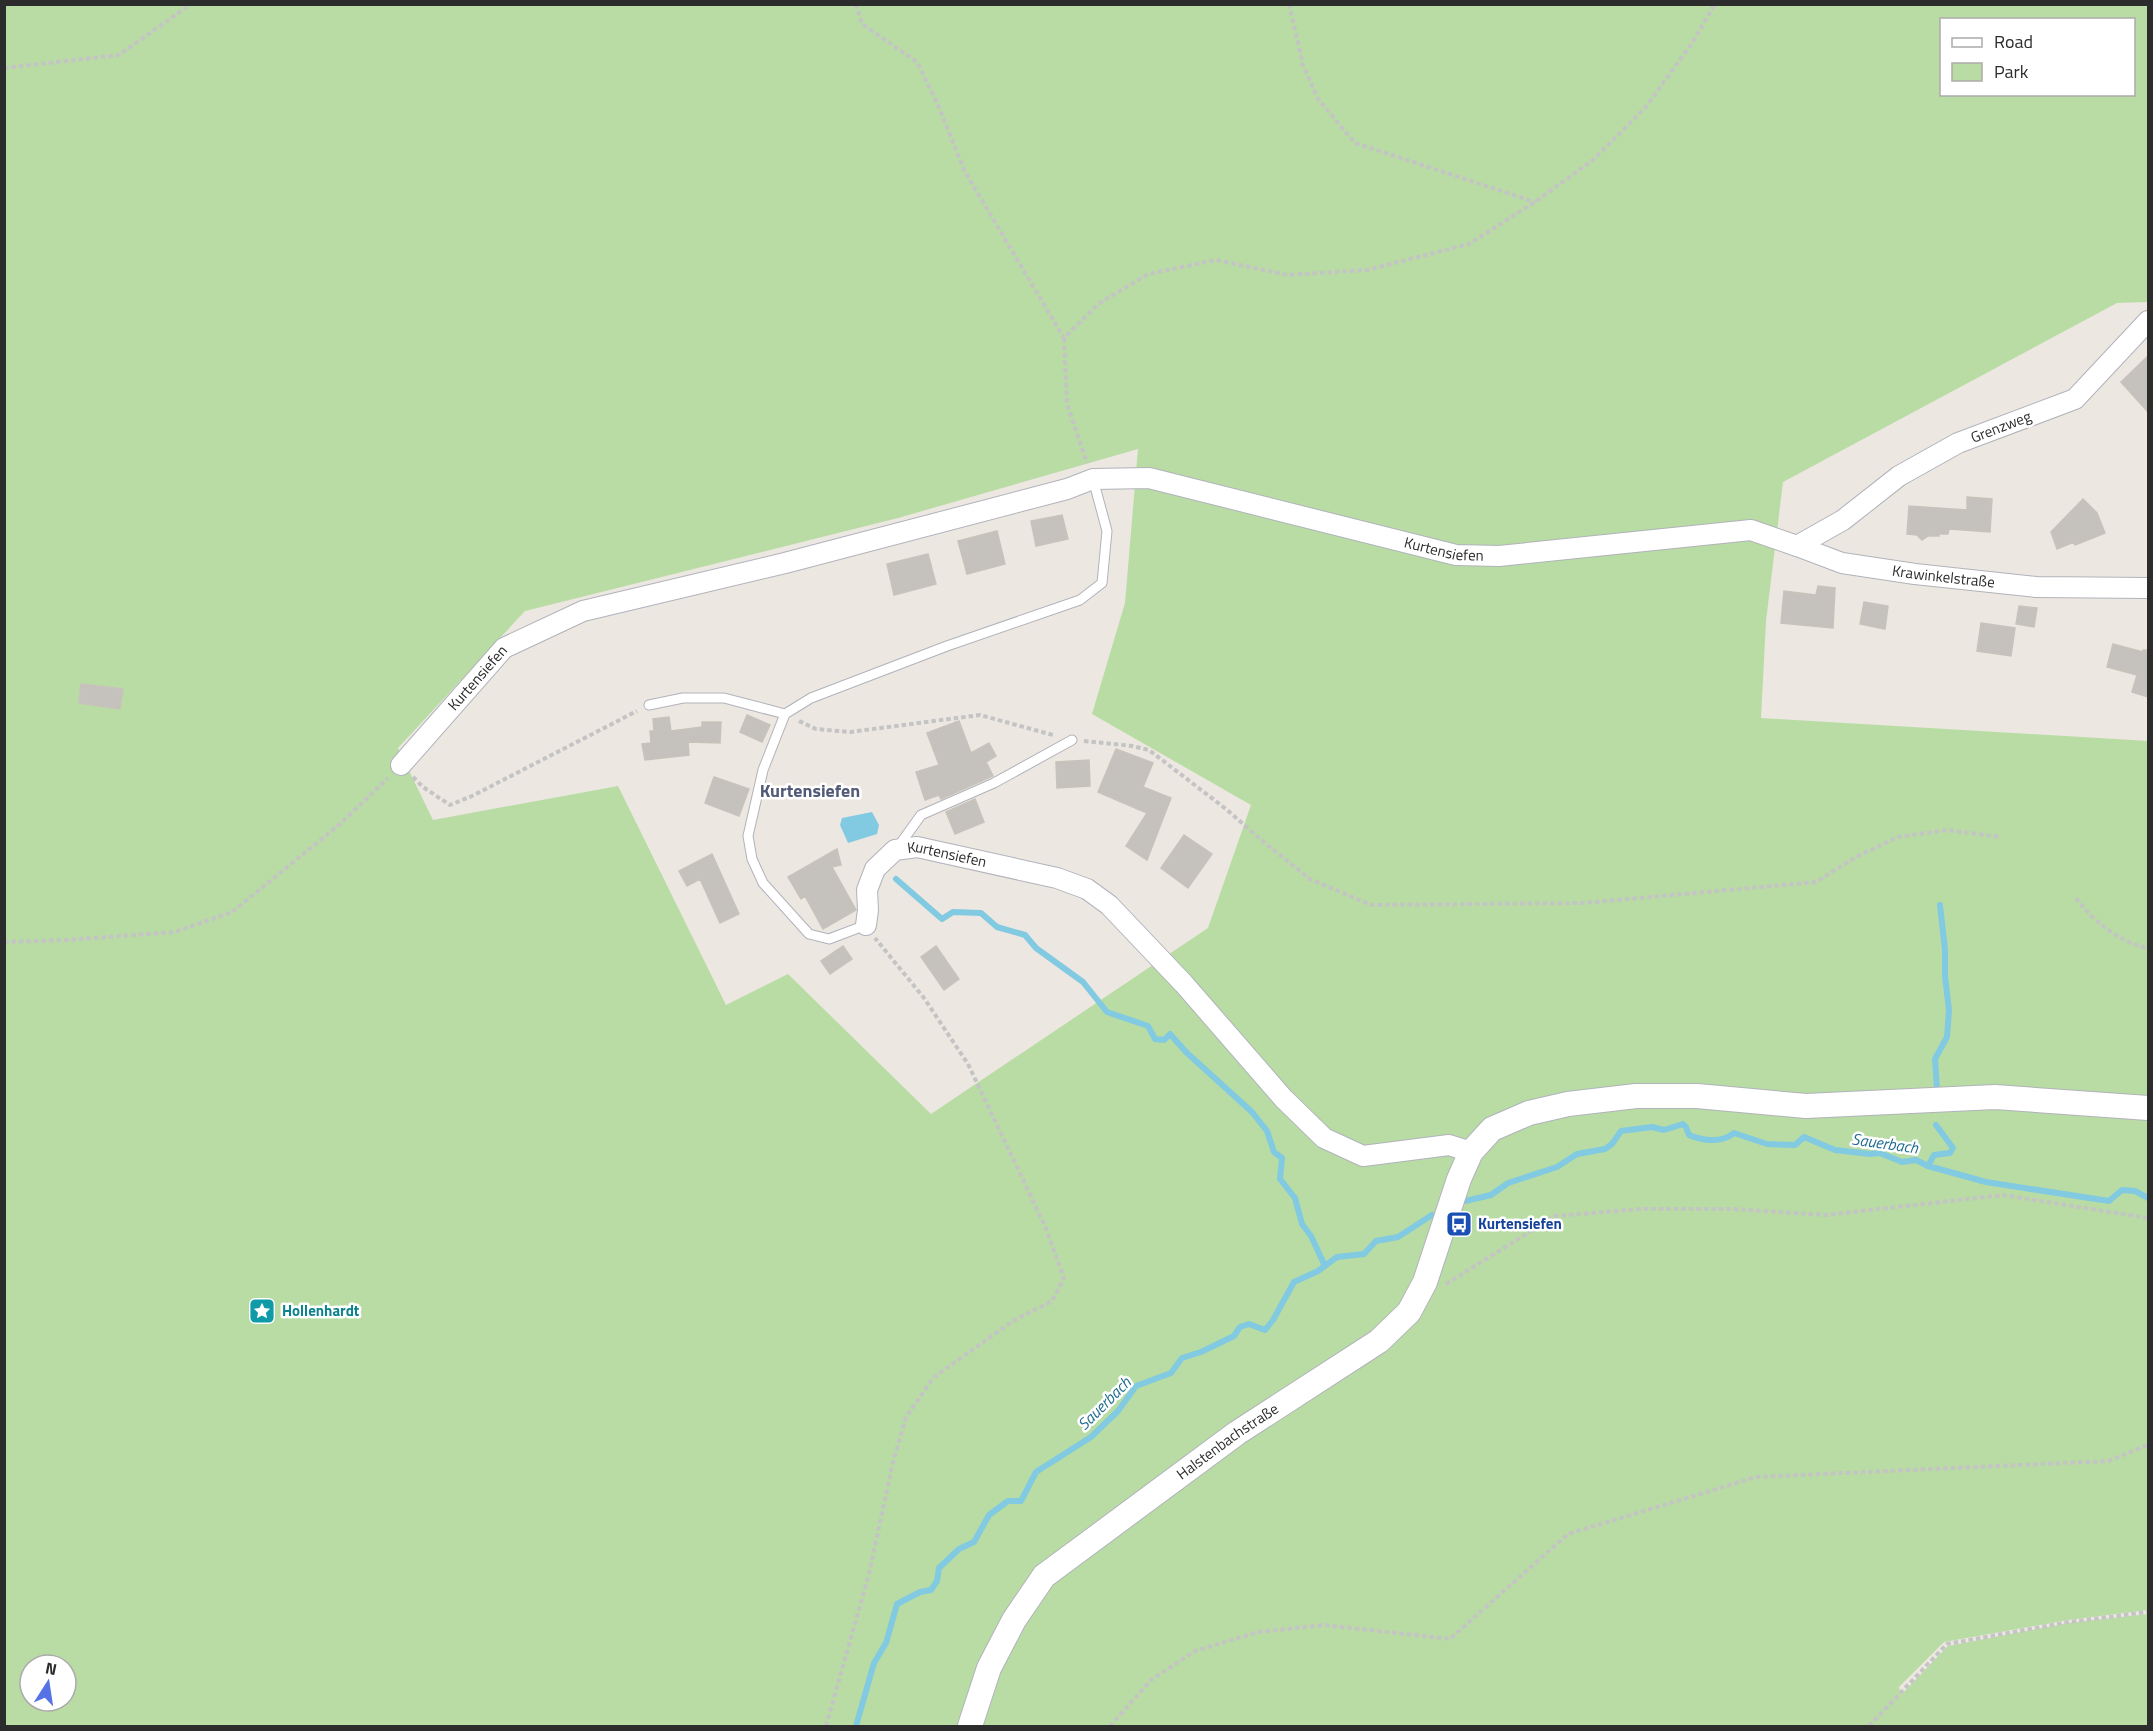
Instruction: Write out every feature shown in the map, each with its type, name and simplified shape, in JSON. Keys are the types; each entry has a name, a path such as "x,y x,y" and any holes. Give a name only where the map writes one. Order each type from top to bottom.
{"street":[{"name":"Grenzweg","path":"1797,546 1843,520 1899,476 1958,443 2075,399 2148,321"},
{"name":"Kurtensiefen","path":"401,765 504,648 583,611 796,560 1067,489 1093,479 1149,478 1456,555 1499,556 1751,530 1797,546"},
{"name":"Krawinkelstraße","path":"1797,546 1842,562 1926,575 2036,588 2148,588"},
{"name":"Kurtensiefen","path":"866,926 867,890 875,869 895,850 917,847 1057,878 1087,889 1109,905 1184,984 1283,1098 1324,1138 1363,1156 1449,1145 1471,1152"},
{"name":"Halstenbachstraße","path":"970,1726 989,1668 1014,1620 1044,1576 1237,1433 1379,1341 1409,1312 1425,1282 1459,1179 1471,1152 1492,1129 1529,1113 1568,1104 1636,1096 1697,1096 1806,1106 1995,1097 2148,1107"}],"lane":[{"path":"866,926 829,939 809,934 763,883 752,859 748,836 763,770 785,714 812,698 947,646 1080,600 1102,583 1107,531 1093,479"},
{"path":"649,705 683,698 724,698 785,714"},
{"path":"895,850 921,815 994,783 1072,740"}],"path":[{"path":"4,68 119,55 191,4"},
{"path":"856,4 862,24 917,62 938,105 965,172 1064,338 1067,404 1093,479"},
{"path":"1289,4 1303,65 1318,99 1355,143 1535,202"},
{"path":"1064,338 1098,304 1148,274 1216,260 1288,275 1366,270 1469,244 1535,202 1593,160 1645,108 1692,43 1715,4"},
{"path":"4,942 175,932 232,912 340,824 401,765 423,787 450,805 472,796 649,705"},
{"path":"785,714 816,729 850,732 980,716 1072,740 1149,750 1226,809 1310,879 1371,905 1583,903 1816,882 1857,857 1898,837 1947,830 2001,837"},
{"path":"2076,898 2100,924 2136,946 2148,948"},
{"path":"826,1726 869,1574 893,1462 906,1418 934,1377 1013,1321 1052,1301 1064,1278 1045,1226 968,1064 924,998 866,926"},
{"path":"1425,1282 1445,1285 1555,1216 1641,1209 1732,1209 1826,1215 2003,1195 2148,1218"},
{"path":"1110,1726 1152,1680 1195,1651 1258,1632 1324,1625 1450,1639 1568,1534 1756,1477 2109,1461 2148,1444"},
{"path":"1869,1726 1947,1644 2068,1622 2148,1612"}],"green space":[{"path":"5,5 2148,5 2148,302 2117,303 1783,482 1766,621 1761,718 2148,741 2148,1610 2068,1620 1944,1642 1899,1687 1901,1695 1948,1646 2068,1623 2148,1614 2148,1726 5,1726","holes":["1138,449 1125,603 1092,714 1251,805 1208,928 931,1114 788,974 726,1005 618,786 433,820 398,748 525,611 898,518"]}],"water":[{"path":"872,812 879,825 877,834 848,843 840,825 842,818"}],"building":[{"path":"2148,356 2148,412 2121,382"},
{"path":"1967,497 1992,499 1990,532 1949,529 1948,534 1928,536 1922,540 1917,535 1907,534 1909,506 1967,510"},
{"path":"2083,499 2097,513 2105,533 2075,545 2074,542 2057,549 2051,532"},
{"path":"1062,515 1068,539 1036,546 1031,521"},
{"path":"997,531 1005,564 967,574 958,541"},
{"path":"928,554 936,584 894,595 887,564"},
{"path":"1818,586 1835,588 1833,628 1781,623 1784,591 1816,595"},
{"path":"1864,602 1888,606 1885,629 1860,624"},
{"path":"2019,606 2037,608 2034,627 2016,624"},
{"path":"1981,623 2015,628 2011,656 1977,651"},
{"path":"2113,644 2143,652 2143,650 2148,650 2148,697 2132,692 2137,675 2107,667"},
{"path":"81,684 123,689 120,709 79,703"},
{"path":"747,715 770,725 762,742 740,732"},
{"path":"669,717 671,731 702,727 702,722 721,722 720,743 688,742 689,755 645,760 642,744 651,743 650,731 654,731 653,719"},
{"path":"959,721 971,753 989,743 996,756 986,762 993,776 941,799 939,795 925,800 916,772 939,765 927,733"},
{"path":"1116,749 1153,763 1143,787 1171,798 1147,860 1126,846 1147,813 1098,792"},
{"path":"1089,760 1090,786 1057,788 1056,762"},
{"path":"714,777 749,789 739,816 705,803"},
{"path":"975,799 984,822 955,834 946,812"},
{"path":"1184,835 1212,854 1188,888 1161,868"},
{"path":"837,849 841,865 832,867 856,910 823,929 805,896 801,899 788,877"},
{"path":"712,854 739,914 720,923 700,879 687,886 679,871"},
{"path":"843,946 852,959 830,974 821,961"},
{"path":"936,946 959,979 944,990 921,957"}],"waterway":[{"path":"896,879 942,919 953,912 981,913 997,927 1025,935 1036,948 1083,982 1107,1012 1148,1026 1155,1039 1164,1040 1170,1034 1186,1052 1252,1112 1267,1131 1274,1152 1282,1158 1280,1179 1295,1198 1302,1224 1311,1236 1325,1266"},
{"path":"1937,1090 1935,1059 1947,1037 1949,1010 1940,905"},
{"name":"Sauerbach","path":"1465,1201 1491,1195 1508,1183 1557,1167 1577,1154 1605,1149 1612,1144 1621,1131 1652,1127 1664,1130 1683,1124 1689,1135 1706,1140 1718,1140 1734,1133 1767,1144 1795,1145 1804,1137 1835,1150 1880,1153 1902,1162 1916,1160 1928,1166 1986,1182 2109,1201 2122,1190 2135,1191 2148,1198"},
{"path":"1928,1166 1934,1155 1950,1153 1953,1148 1936,1125"},
{"name":"Sauerbach","path":"856,1726 874,1663 886,1643 897,1604 920,1592 931,1590 937,1581 939,1568 959,1549 974,1542 989,1515 1008,1501 1021,1501 1036,1472 1091,1437 1118,1411 1136,1386 1171,1373 1182,1358 1201,1352 1234,1336 1240,1327 1249,1324 1265,1330 1294,1282 1318,1271 1337,1257 1364,1254 1376,1241 1398,1237 1432,1215"}],"place":[{"name":"Kurtensiefen","path":"1459,1224"},
{"name":"Hollenhardt","path":"262,1311"}],"district":[{"name":"Kurtensiefen","path":"810,791"}]}
